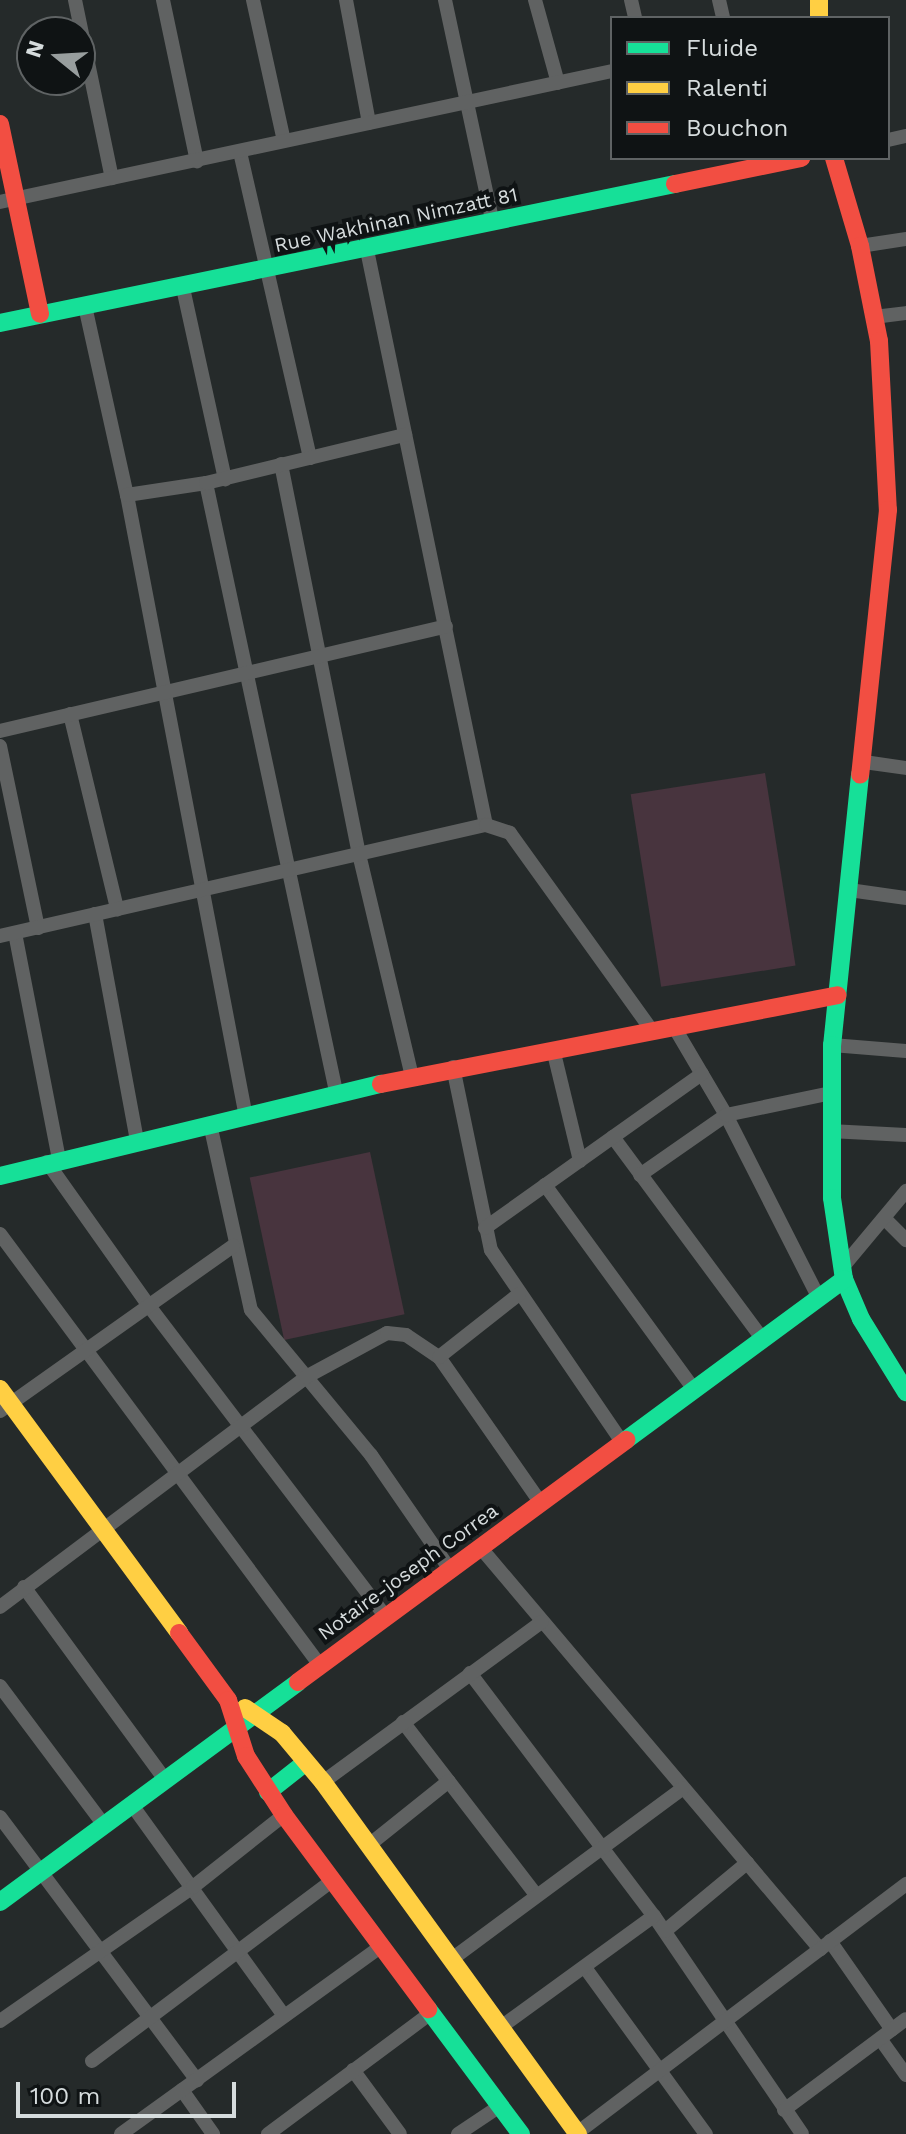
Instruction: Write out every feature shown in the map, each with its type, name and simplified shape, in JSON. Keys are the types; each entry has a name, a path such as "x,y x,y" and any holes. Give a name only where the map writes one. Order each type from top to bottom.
{"street":[{"path":"75,0 112,178"},
{"path":"163,0 197,161"},
{"path":"253,0 284,141"},
{"path":"346,0 369,123"},
{"path":"447,0 492,220"},
{"path":"535,0 558,83"},
{"path":"8,200 610,71"},
{"path":"0,124 8,200 40,314"},
{"path":"240,152 271,270 310,458"},
{"name":"Rue Wakhinan Nimzatt 81","path":"0,323 271,270 492,220 791,160"},
{"path":"835,160 860,246 874,317 897,509 837,995 832,1045 830,1131 842,1274 861,1319 906,1392"},
{"path":"860,246 906,239"},
{"path":"367,250 486,825"},
{"path":"183,288 225,479"},
{"path":"85,306 127,495 161,689 204,887 246,1117"},
{"path":"874,317 906,313"},
{"path":"127,495 225,479 405,435"},
{"path":"281,464 322,653 359,854 412,1077"},
{"path":"206,483 286,871 337,1096"},
{"path":"0,731 161,689 446,626"},
{"path":"70,714 117,909"},
{"path":"0,746 38,928"},
{"path":"864,762 906,768"},
{"path":"385,1616 149,1306 53,1160 7,934 486,825 510,833 651,1029"},
{"path":"849,890 906,898"},
{"path":"95,914 137,1140"},
{"path":"0,1176 53,1160 453,1067 837,995"},
{"path":"673,1025 726,1115 818,1296"},
{"path":"832,1045 906,1051"},
{"path":"553,1049 580,1161"},
{"path":"453,1067 491,1250 622,1442"},
{"path":"485,1228 702,1074"},
{"path":"640,1175 726,1115 831,1093"},
{"path":"210,1124 233,1246 251,1310 371,1455 449,1568"},
{"path":"830,1131 906,1135"},
{"path":"613,1137 761,1337"},
{"path":"545,1185 693,1388"},
{"path":"842,1274 906,1191"},
{"path":"885,1219 906,1240"},
{"path":"0,1234 319,1664"},
{"path":"233,1246 87,1348 3,1401 103,1527 228,1700 235,1728 268,1792 521,2134"},
{"name":"Notaire-joseph Correa","path":"0,1902 818,1296 842,1274"},
{"path":"439,1357 519,1294"},
{"path":"3,1599 24,1587 306,1377 387,1333 406,1335 439,1357 540,1502"},
{"path":"480,1547 747,1863 825,1945 886,2035 906,2075"},
{"path":"24,1587 164,1778"},
{"path":"323,1782 542,1622"},
{"path":"470,1673 600,1849 665,1931 802,2134"},
{"path":"0,1686 104,1825"},
{"path":"228,1700 255,1713 323,1782 578,2133 723,2019 906,1884"},
{"path":"403,1722 536,1895"},
{"path":"268,1792 306,1762"},
{"path":"369,1845 449,1781"},
{"path":"452,1959 683,1788"},
{"path":"132,1805 284,2016"},
{"path":"0,2021 193,1887 284,1815"},
{"path":"0,1817 153,2016 197,2080"},
{"path":"665,1931 747,1863"},
{"path":"92,2061 333,1880"},
{"path":"501,2027 586,1969 654,1916"},
{"path":"121,2134 382,1946"},
{"path":"586,1969 706,2134"},
{"path":"268,2134 431,2013"},
{"path":"784,2110 906,2019"},
{"path":"353,2070 400,2134"},
{"path":"182,2090 213,2134"},
{"path":"458,2134 500,2106"}],"shaded area":[{"path":"765,773 796,966 661,987 631,794"},
{"path":"370,1152 405,1314 284,1340 250,1178"}],"traffic: fast":[{"path":"0,323 675,184"},
{"path":"860,775 832,1045 832,1198 844,1279 861,1319 906,1392"},
{"path":"0,1176 381,1084"},
{"path":"626,1440 844,1279"},
{"path":"0,1902 298,1682"},
{"path":"268,1792 306,1762"},
{"path":"428,2009 521,2134"}],"traffic: slow":[{"path":"819,0 819,16"},
{"path":"0,1389 179,1633"},
{"path":"245,1708 282,1733 323,1782 578,2134"}],"traffic: jam":[{"path":"0,124 40,314"},
{"path":"675,184 791,160"},
{"path":"835,160 860,246 879,341 888,510 860,775"},
{"path":"381,1084 837,995"},
{"path":"298,1682 626,1440"},
{"path":"179,1633 228,1700 246,1756 284,1815 428,2009"}]}
